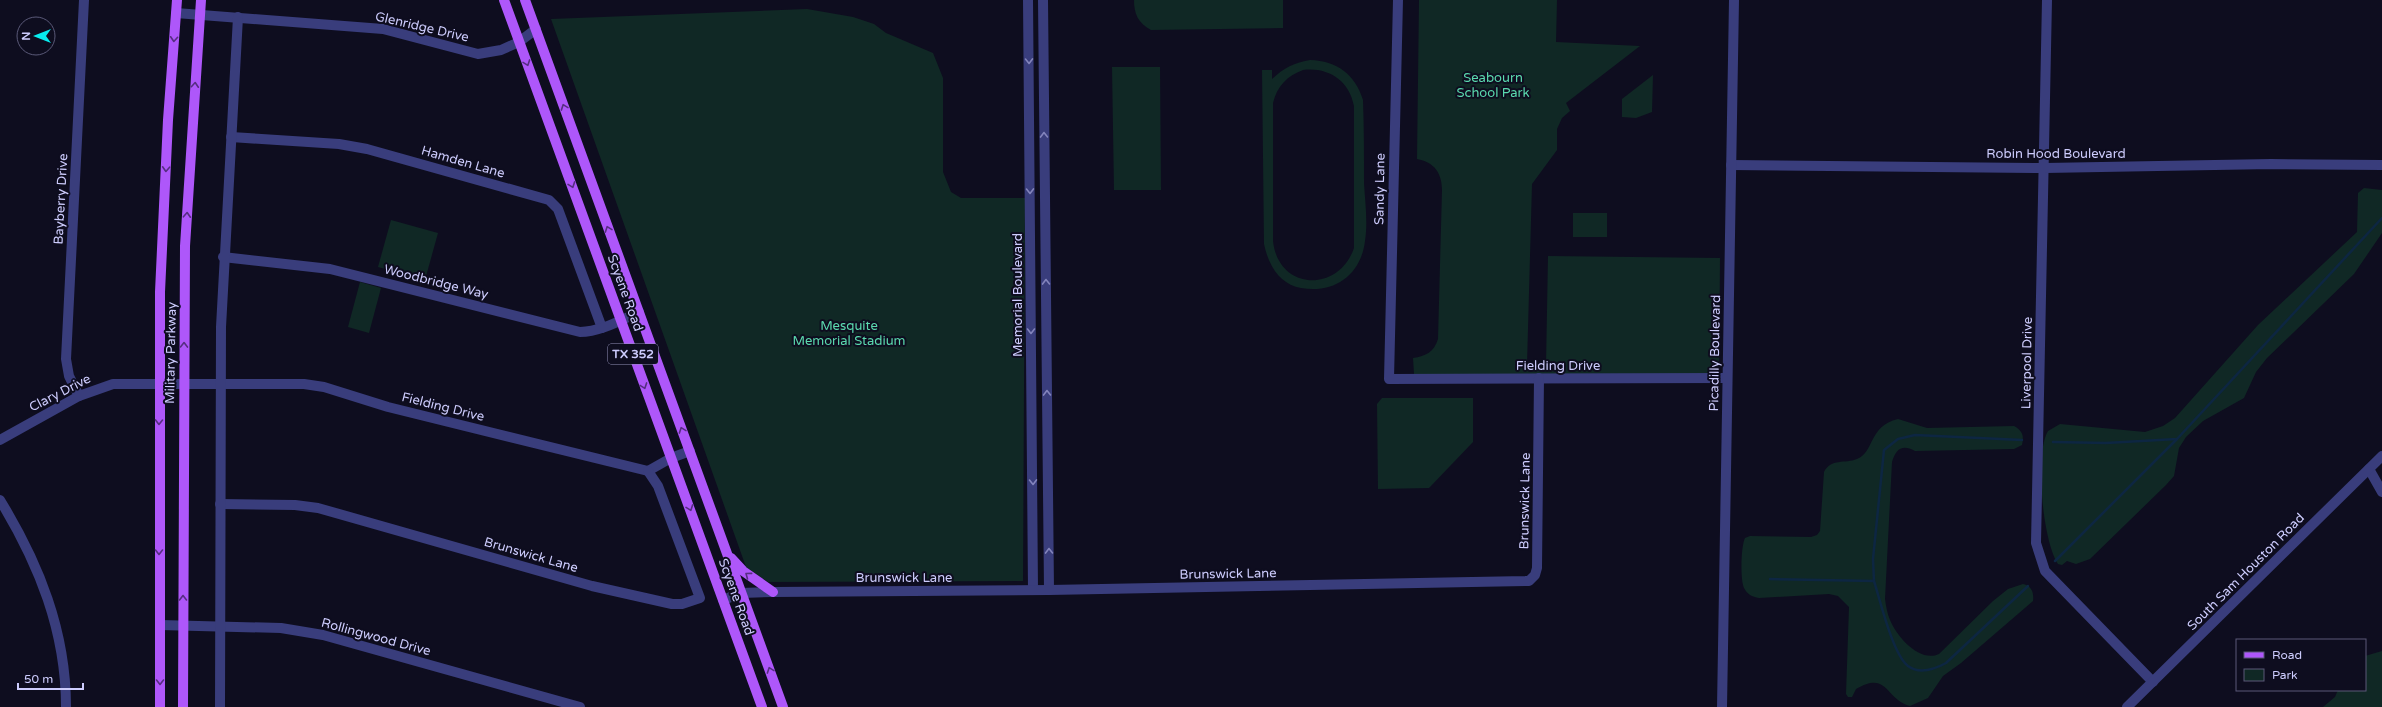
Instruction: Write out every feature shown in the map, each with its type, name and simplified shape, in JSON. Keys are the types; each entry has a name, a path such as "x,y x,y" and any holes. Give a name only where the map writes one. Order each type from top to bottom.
{"main road":[{"name":"Military Parkway","path":"160,707 160,383 163,229 177,0"},
{"name":"Military Parkway","path":"183,707 183,384 185,246 201,0"},
{"name":"Scyene Road","path":"504,0 762,707"},
{"name":"Scyene Road","path":"525,0 783,707"},
{"path":"728,554 743,571 772,592"}],"street":[{"name":"Bayberry Drive","path":"79,396 69,376 66,359 84,0"},
{"name":"Memorial Boulevard","path":"1028,0 1034,590"},
{"name":"Memorial Boulevard","path":"1043,0 1049,590"},
{"name":"Sandy Lane","path":"1389,379 1398,0"},
{"name":"Picadilly Boulevard","path":"1722,707 1734,0"},
{"name":"Liverpool Drive","path":"2047,0 2045,168 2036,544 2045,571 2153,682"},
{"name":"Glenridge Drive","path":"176,13 383,29 478,54 501,50 519,42 536,30"},
{"path":"220,707 220,504 223,257 238,17"},
{"name":"Hamden Lane","path":"231,137 340,144 367,149 549,200 558,209 602,328"},
{"name":"Robin Hood Boulevard","path":"1731,165 2045,168 2271,164 2382,165"},
{"name":"Woodbridge Way","path":"223,257 330,269 580,332 588,332 602,328 639,312"},
{"name":"Brunswick Lane","path":"723,600 741,593 772,592 1049,590 1529,581 1535,576 1537,568 1539,378"},
{"name":"Fielding Drive","path":"1389,379 1727,378"},
{"name":"Clary Drive","path":"0,440 79,396 113,384 183,384"},
{"name":"Fielding Drive","path":"183,384 304,384 324,387 388,407 648,471"},
{"path":"648,471 671,458 690,451"},
{"name":"South Sam Houston Road","path":"2127,707 2382,456"},
{"path":"2369,469 2382,492"},
{"name":"Brunswick Lane","path":"220,504 295,505 318,508 592,586 672,604 682,604 700,598 658,486 648,471"},
{"path":"0,500 35,566 49,600 64,658 66,707"},
{"name":"Rollingwood Drive","path":"160,625 282,628 323,635 580,707"}],"green space":[{"path":"1134,0 1283,0 1283,28 1151,30 1138,18"},
{"name":"Seabourn School Park","path":"1419,0 1557,0 1556,42 1640,46 1566,103 1570,111 1562,118 1557,129 1557,150 1532,184 1527,365 1546,365 1548,256 1720,258 1719,376 1414,374 1413,358 1429,353 1438,339 1442,190 1442,184 1436,169 1423,160 1417,159"},
{"name":"Mesquite Memorial Stadium","path":"807,9 853,17 874,24 886,33 933,53 943,78 943,172 951,192 961,198 1025,198 1023,581 768,582 746,567 551,19"},
{"path":"1304,61 1320,61 1337,66 1350,76 1360,91 1363,100 1366,226 1365,241 1362,253 1358,264 1344,280 1335,285 1313,289 1293,286 1281,278 1268,259 1264,244 1262,70 1272,70 1272,79 1289,66","holes":["1303,70 1329,73 1342,82 1347,89 1354,106 1354,248 1346,263 1335,273 1323,279 1309,280 1297,277 1286,269 1277,257 1273,241 1273,103 1280,87 1292,75"]},
{"path":"1112,67 1160,67 1161,190 1114,190"},
{"path":"1653,75 1652,112 1636,118 1622,117 1622,99"},
{"path":"2364,188 2382,190 2382,233 2354,274 2267,358 2256,372 2244,398 2203,421 2186,437 2179,448 2174,476 2166,485 2090,559 2076,564 2067,561 2062,565 2058,564 2048,537 2042,498 2042,458 2044,442 2048,431 2060,424 2145,432 2163,426 2175,418 2258,325 2357,232 2358,193"},
{"path":"1573,213 1607,213 1607,237 1573,237"},
{"path":"391,220 438,233 425,280 378,267"},
{"path":"360,282 381,288 369,333 348,327"},
{"path":"1382,398 1473,398 1473,442 1429,488 1378,489 1377,404"},
{"path":"1898,419 1927,428 2014,426 2021,432 2023,439 2022,445 2014,449 1915,451 1903,448 1895,454 1892,462 1885,599 1889,617 1898,634 1917,652 1932,656 1939,654 1993,601 2008,589 2023,584 2032,590 2033,595 2033,601 1961,663 1943,676 1928,698 1910,706 1896,698 1881,684 1866,684 1856,689 1852,697 1848,697 1846,694 1849,607 1838,596 1829,594 1756,598 1748,594 1744,588 1742,570 1742,555 1745,538 1750,536 1811,537 1817,535 1820,531 1824,472 1834,463 1857,459 1863,456 1881,427 1888,422"},
{"path":"2382,651 2382,707 2323,707 2335,697 2338,691 2366,691 2366,656"}],"waterway":[{"path":"2053,442 2106,443 2177,439 2382,218"},
{"path":"1770,579 1874,581 1873,559 1884,450 1898,439 1915,435 2022,440"},
{"path":"2055,561 2177,439"},
{"path":"1874,581 1897,651 1902,660 1908,666 1922,671 1932,669 1946,663 2028,586"}]}
